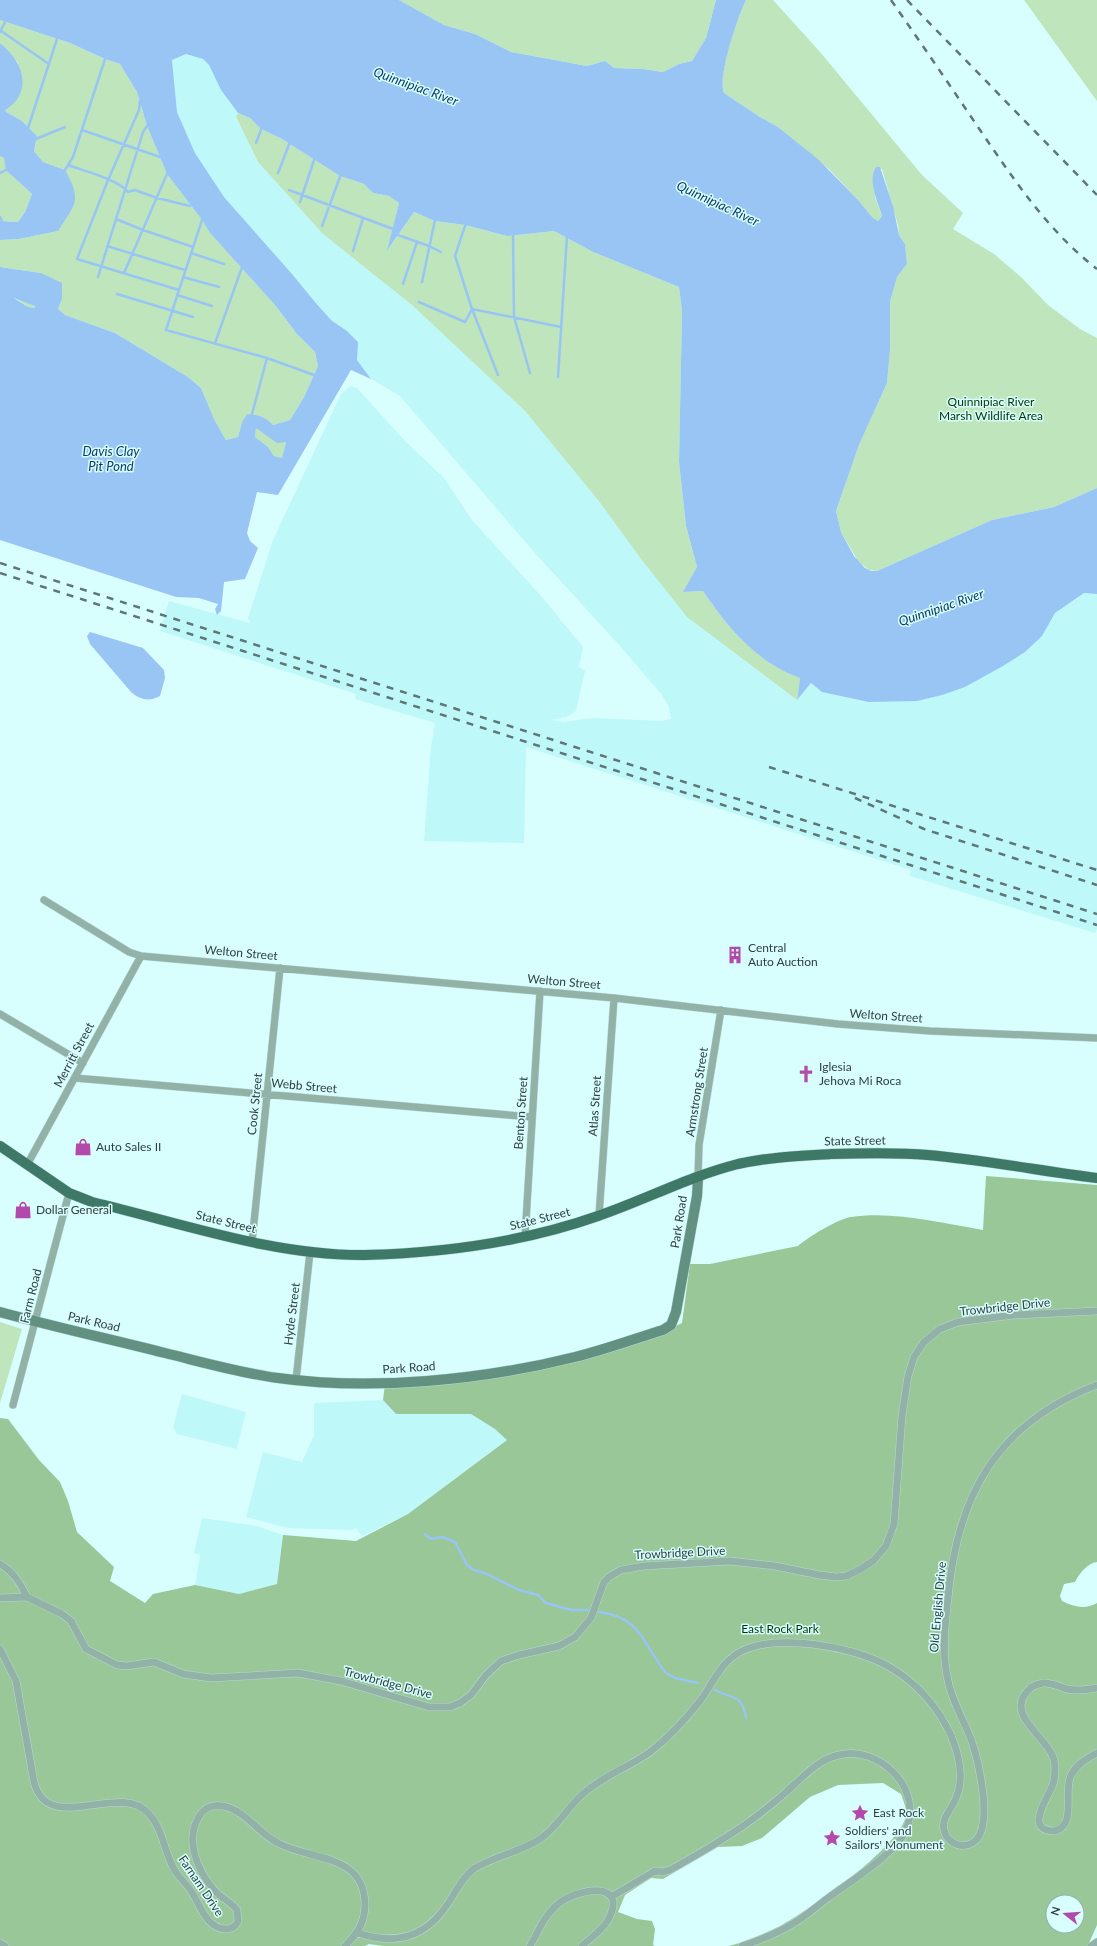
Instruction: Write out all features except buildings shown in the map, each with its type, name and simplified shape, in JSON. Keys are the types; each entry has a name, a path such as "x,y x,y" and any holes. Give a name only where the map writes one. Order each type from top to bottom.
{"main road":[{"name":"State Street","path":"0,1146 69,1193 92,1202 252,1242 336,1255 397,1253 454,1248 525,1237 598,1216 732,1166 774,1158 886,1153 954,1158 1097,1178"},
{"name":"Park Road","path":"0,1312 36,1322 277,1378 383,1383 499,1372 576,1357 668,1328 673,1322 678,1305 697,1196 698,1178"}],"street":[{"name":"Welton Street","path":"44,900 129,952 141,956 614,998 838,1024 930,1031 1097,1038"},
{"name":"Merritt Street","path":"27,1165 141,956"},
{"name":"Cook Street","path":"252,1242 280,968"},
{"name":"Benton Street","path":"525,1237 540,991"},
{"name":"Atlas Street","path":"598,1216 614,998"},
{"name":"Armstrong Street","path":"698,1178 699,1145 721,1010"},
{"path":"0,1014 83,1063"},
{"name":"Webb Street","path":"75,1078 532,1117"},
{"name":"Farm Road","path":"14,1405 69,1193"},
{"name":"Hyde Street","path":"296,1380 310,1252"},
{"name":"Trowbridge Drive","path":"0,1598 26,1598 67,1617 86,1649 105,1660 122,1666 154,1662 183,1674 211,1678 298,1673 342,1681 429,1707 444,1707 466,1699 486,1675 501,1661 519,1655 559,1646 575,1638 591,1618 604,1582 609,1577 621,1570 644,1566 730,1561 775,1566 831,1577 851,1574 874,1560 886,1546 891,1537 896,1510 902,1422 908,1376 914,1357 924,1342 940,1330 958,1322 1014,1315 1097,1311"},
{"name":"Old English Drive","path":"358,1933 383,1940 393,1940 408,1936 425,1928 446,1907 463,1880 471,1871 519,1850 541,1838 557,1824 581,1795 605,1778 639,1760 665,1740 700,1701 716,1676 732,1657 752,1648 767,1645 808,1643 850,1651 882,1663 916,1686 942,1718 957,1755 960,1775 958,1793 945,1819 944,1833 947,1838 956,1845 963,1846 973,1842 980,1834 983,1820 980,1776 971,1739 949,1687 944,1658 948,1589 955,1548 964,1517 980,1480 1001,1448 1014,1434 1042,1412 1077,1393 1097,1385"},
{"path":"0,1564 7,1568 16,1577 26,1598"},
{"name":"Farnam Drive","path":"0,1649 12,1669 16,1681 34,1782 36,1790 42,1800 56,1806 69,1808 116,1802 132,1804 143,1808 149,1813 157,1827 174,1870 191,1891 207,1918 215,1926 228,1929 233,1928 238,1921 237,1910 211,1886 194,1852 192,1837 197,1819 207,1808 216,1805 228,1807 276,1843 299,1852 336,1861 352,1871 361,1887 365,1901 364,1918 358,1933"},
{"path":"1097,1688 1077,1690 1042,1683 1031,1688 1024,1695 1021,1706 1023,1716 1049,1749 1055,1763 1054,1779 1051,1791 1039,1813 1039,1821 1043,1828 1055,1831 1062,1828 1065,1824 1068,1813 1067,1792 1071,1776 1082,1762 1097,1753"},
{"path":"611,1897 655,1871 662,1872 670,1870 732,1832 771,1805 814,1767 831,1757 844,1754 866,1755 881,1762 892,1770 904,1787 910,1808 906,1831 895,1846 880,1859 794,1923 742,1946"},
{"path":"530,1946 552,1910 571,1895 584,1891 597,1890 608,1894 611,1897 613,1908 607,1922 582,1946"},
{"path":"345,1946 358,1933"},
{"path":"1091,1946 1097,1942"},
{"path":"0,1943 5,1946"}],"shaded area":[{"path":"186,54 203,59 209,65 221,90 238,113 236,118 258,162 323,234 412,305 525,411 598,500 641,559 687,617 797,700 811,683 893,701 917,701 1042,636 1055,613 1084,593 1097,594 1097,929 1095,933 910,876 911,870 526,747 524,843 424,841 431,746 435,723 355,699 356,694 160,631 169,601 250,623 248,618 273,540 341,394 350,386 357,388 406,442 444,478 472,520 542,597 583,647 579,667 585,671 576,711 566,717 551,720 564,722 593,718 662,721 671,719 669,707 662,695 620,646 533,551 400,396 371,379 357,360 347,331 331,320 224,197 195,153 177,112 172,60"},
{"path":"182,1394 246,1412 237,1449 177,1434 173,1427"},
{"path":"383,1400 396,1414 471,1414 508,1439 408,1514 362,1536 356,1528 352,1530 288,1528 246,1517 263,1452 302,1462 314,1435 314,1403"},
{"path":"202,1518 257,1526 283,1535 277,1584 239,1594 195,1585 200,1555 194,1553"}],"green space":[{"path":"399,0 716,0 706,38 692,61 679,64 663,72 643,69 614,68 605,61 587,66 511,52 475,34 444,25"},
{"name":"Quinnipiac River Marsh Wildlife Area","path":"746,0 773,0 820,52 922,175 963,213 953,229 994,254 1021,277 1048,305 1080,329 1097,338 1097,488 1054,507 992,520 877,571 869,570 858,561 841,532 836,511 859,445 887,383 890,350 890,302 897,277 907,264 905,244 899,235 898,225 882,169 875,169 874,173 875,197 882,216 878,221 873,218 829,169 778,127 724,93 723,74 729,46"},
{"path":"1024,0 1097,0 1097,101"},
{"path":"0,20 70,43 120,64 137,92 147,126 167,174 210,233 275,305 297,334 315,352 318,366 304,397 290,420 273,425 261,416 247,414 242,422 238,437 226,440 215,421 201,388 188,377 115,333 65,315 58,309 62,299 41,273 0,267 0,240 19,239 58,231 65,170 43,162 34,151 37,136 22,121 5,111 18,98 18,63 0,43"},
{"path":"238,113 250,118 261,129 282,139 340,176 364,184 373,193 389,196 399,203 388,250 414,212 435,221 465,225 507,236 554,231 593,252 679,287 682,311 679,462 686,526 697,567 684,592 703,591 733,631 757,654 770,664 800,678 797,700 687,617 641,559 598,500 525,411 412,305 323,234 258,162 236,117"},
{"path":"0,156 4,158 19,182 32,194 25,212 18,222 0,221"},
{"path":"14,297 36,306 35,308 28,307"},
{"path":"256,427 268,436 286,442 282,458 274,456 268,447 255,437"},
{"name":"East Rock Park","path":"986,1176 1097,1185 1097,1562 1090,1564 1081,1572 1075,1582 1064,1584 1060,1596 1062,1601 1080,1607 1097,1603 1097,1925 1089,1943 1090,1946 729,1946 768,1932 811,1907 872,1860 889,1843 901,1828 906,1815 906,1810 901,1794 883,1783 838,1785 810,1797 762,1838 742,1846 718,1847 663,1879 651,1878 625,1895 618,1912 637,1919 652,1921 655,1929 653,1945 655,1946 383,1946 369,1944 365,1946 0,1946 0,1418 8,1419 39,1460 60,1482 68,1501 77,1532 114,1567 110,1581 145,1603 153,1594 195,1585 239,1594 277,1584 283,1535 356,1541 408,1514 507,1440 495,1429 471,1414 396,1414 383,1400 385,1384 480,1380 581,1358 647,1340 682,1323 690,1264 710,1264 798,1246 823,1229 845,1218 884,1216 934,1221 983,1230"},
{"path":"0,1322 22,1329 0,1403"}],"water":[{"path":"0,0 399,0 444,25 475,34 511,52 587,66 605,61 614,68 643,69 663,72 679,64 692,61 706,38 716,0 746,0 729,47 723,74 724,93 778,127 819,160 859,201 873,218 878,221 882,216 874,192 873,179 876,167 880,167 893,206 899,235 905,244 907,264 897,277 890,302 890,350 887,383 859,445 836,511 841,532 854,556 865,568 871,571 877,571 992,520 1054,507 1097,488 1097,594 1084,593 1055,613 1042,636 1025,652 965,687 942,695 917,701 869,702 822,692 811,683 797,700 800,678 770,664 757,654 733,631 703,591 683,592 697,567 686,526 679,462 682,311 679,287 593,252 554,231 507,236 465,225 435,221 414,212 387,251 399,203 389,196 373,193 364,184 340,176 282,139 261,129 250,118 238,113 221,90 209,65 203,59 186,54 172,60 177,112 195,153 224,197 331,320 347,331 358,342 357,360 371,379 351,370 278,495 257,492 247,533 250,541 258,548 245,579 224,582 221,611 217,615 215,609 218,604 199,598 176,597 0,540 0,267 41,273 62,283 62,299 58,309 65,315 115,333 188,377 201,388 215,421 226,440 238,437 242,422 247,414 261,416 273,425 290,420 304,397 318,366 315,352 297,334 275,305 210,233 167,174 147,126 137,92 120,64 70,43 0,20","holes":["14,298 35,306 35,308 28,307","256,428 277,443 286,442 282,458 274,456 268,447 255,437"]},
{"path":"0,43 16,61 22,75 21,90 18,98 5,111 22,121 37,136 34,151 43,162 65,170 74,189 75,202 73,208 58,231 19,239 0,240 0,221 18,222 25,212 32,194 6,170 4,158 0,156"},
{"path":"90,632 143,648 164,670 165,678 160,696 152,699 145,699 138,697 131,692 90,644 87,636"}],"waterway":[{"path":"0,32 5,22"},
{"path":"1,31 49,64"},
{"path":"28,128 57,39"},
{"path":"65,170 73,157 105,59"},
{"path":"140,101 139,110 108,180 77,259 179,290"},
{"path":"98,277 143,132 147,126"},
{"path":"36,139 65,127"},
{"path":"256,143 262,127"},
{"path":"82,130 160,157"},
{"path":"278,173 290,142"},
{"path":"300,202 315,157"},
{"path":"68,165 108,179 123,187 128,192 135,190 157,198 190,206"},
{"path":"0,173 6,170"},
{"path":"124,273 167,174"},
{"path":"322,226 341,174"},
{"path":"289,190 393,229 396,228"},
{"path":"0,217 2,221"},
{"path":"353,251 363,218"},
{"path":"116,219 193,247"},
{"path":"202,220 166,330 267,358 252,414"},
{"path":"422,282 435,220"},
{"path":"419,302 465,322 472,309 455,256 466,223"},
{"path":"398,233 398,235 441,252"},
{"path":"513,234 514,317 530,373"},
{"path":"558,377 567,236"},
{"path":"403,284 417,242"},
{"path":"107,246 185,270"},
{"path":"191,253 224,264"},
{"path":"215,343 242,267"},
{"path":"183,277 219,287"},
{"path":"117,294 193,317"},
{"path":"177,295 212,306"},
{"path":"472,309 561,327"},
{"path":"472,309 498,375"},
{"path":"267,358 314,375"},
{"path":"425,1534 431,1539 442,1537 455,1542 467,1565 474,1570 487,1574 519,1590 538,1595 546,1603 571,1610 589,1610"},
{"path":"599,1612 613,1615 633,1626 646,1642 666,1673 675,1678 698,1683"},
{"path":"715,1690 736,1698 742,1704 746,1718"}],"railway":[{"path":"891,0 1019,186 1063,238 1097,269"},
{"path":"907,0 1097,195"},
{"path":"0,563 1097,914"},
{"path":"0,573 1097,925"},
{"path":"769,767 1097,870"},
{"path":"855,798 924,829 1097,885"}],"place":[{"name":"Central Auto Auction","path":"735,955"},
{"name":"Iglesia Jehova Mi Roca","path":"806,1074"},
{"name":"Auto Sales II","path":"83,1147"},
{"name":"Dollar General","path":"23,1210"},
{"name":"East Rock","path":"860,1813"},
{"name":"Soldiers' and Sailors' Monument","path":"832,1838"}],"water label":[{"name":"Quinnipiac River","path":"416,86"},
{"name":"Quinnipiac River","path":"718,203"},
{"name":"Davis Clay Pit Pond","path":"111,458"},
{"name":"Quinnipiac River","path":"941,607"}]}
